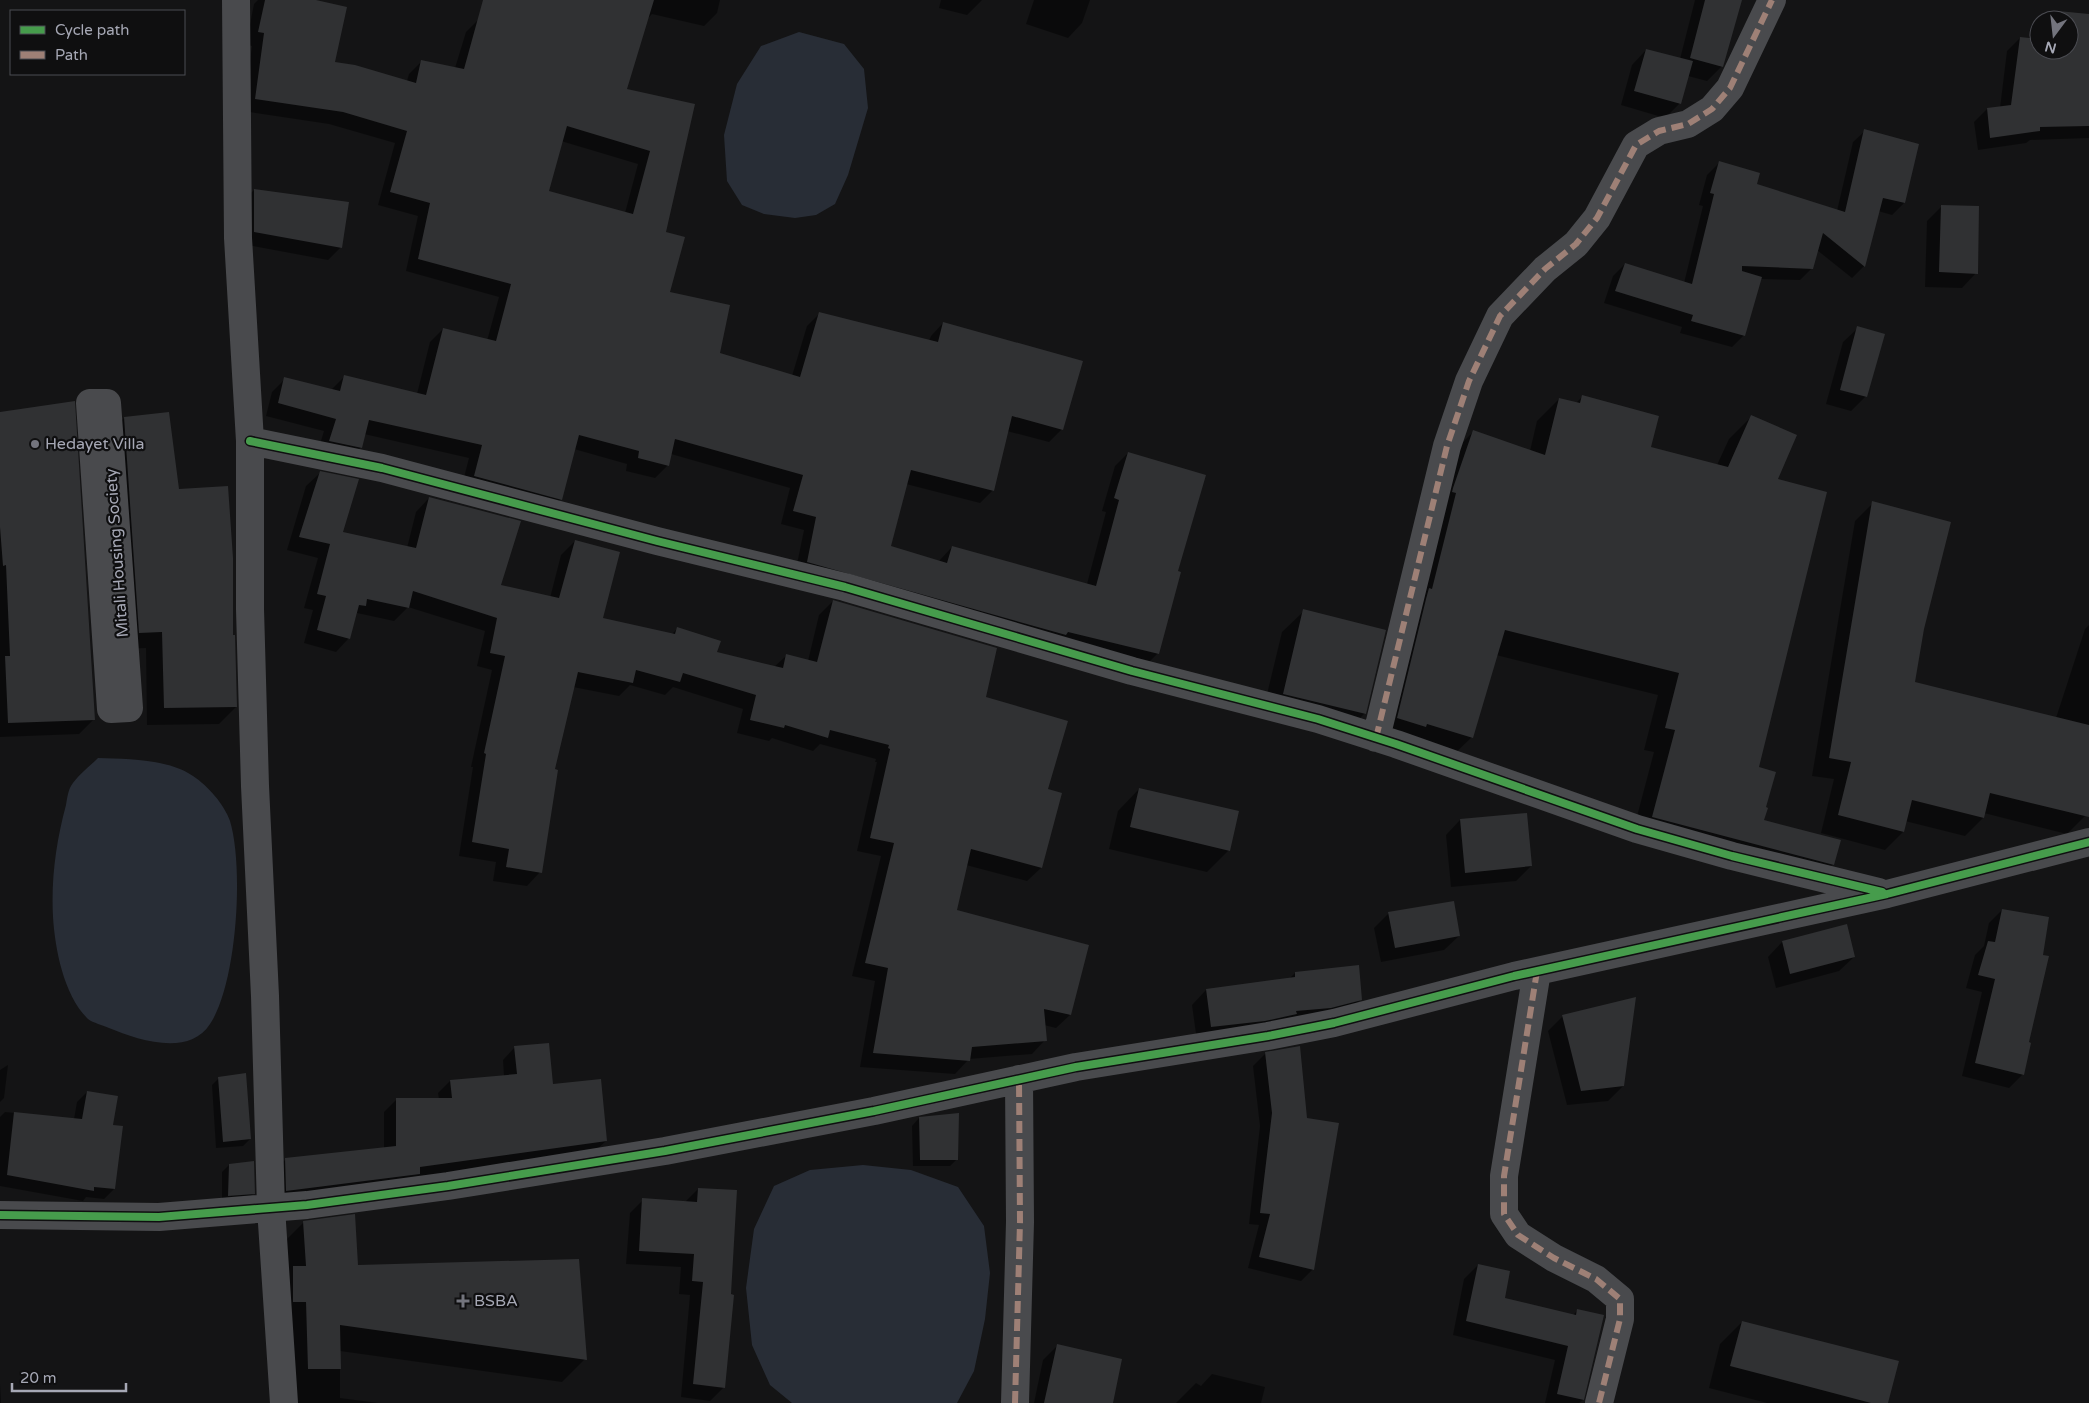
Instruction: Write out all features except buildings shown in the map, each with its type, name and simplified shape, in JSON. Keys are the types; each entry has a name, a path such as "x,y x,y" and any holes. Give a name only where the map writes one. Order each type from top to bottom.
{"street":[{"path":"236,0 238,238 250,441 250,609 255,786 265,996 272,1208 284,1403"},
{"path":"1376,738 1446,446 1469,380 1500,316 1545,269 1576,244 1598,218 1636,145 1659,131 1688,124 1712,108 1730,88 1772,0"},
{"name":"Mitali Housing Society","path":"90,403 107,403 129,708 111,709 94,462 90,403"},
{"path":"250,441 382,468 648,539 845,587 1132,671 1318,719 1638,829 1732,856 1887,894"},
{"path":"0,1215 159,1216 272,1208 448,1186 665,1151 874,1111 1076,1067 1325,1025 1537,971 1887,894 2089,842"},
{"path":"1537,971 1504,1176 1504,1214 1518,1235 1554,1258 1596,1279 1620,1299 1620,1319 1599,1403"},
{"path":"1015,1403 1020,1222 1019,1079"}],"shaded area":[{"path":"799,32 844,44 864,69 868,108 848,175 835,204 816,215 795,218 764,214 742,205 727,181 724,135 737,84 761,46"},
{"path":"98,758 147,761 183,770 210,790 224,808 230,821 237,866 237,895 232,954 219,1006 210,1024 201,1034 189,1040 176,1043 148,1041 121,1033 88,1019 73,998 62,971 53,917 54,875 59,833 70,788"},
{"path":"863,1165 911,1170 958,1187 984,1226 990,1273 985,1319 974,1371 957,1403 792,1403 770,1385 752,1345 746,1288 754,1229 774,1186 810,1170"}],"marked path":[{"path":"1376,738 1447,446 1469,381 1500,316 1545,269 1576,244 1597,218 1636,145 1659,131 1688,124 1712,109 1730,88 1772,0"},
{"path":"1537,971 1504,1176 1504,1214 1518,1235 1554,1258 1596,1279 1620,1299 1620,1319 1599,1403"},
{"path":"1015,1403 1020,1222 1019,1079"}],"cycle path":[{"path":"250,441 382,468 657,541 845,587 1132,671 1318,719 1396,744 1637,829 1732,856 1882,892"},
{"path":"0,1215 159,1217 307,1205 448,1186 665,1151 874,1111 1076,1067 1268,1036 1334,1023 1514,976 1887,894 2089,842"}],"place":[{"name":"Hedayet Villa","path":"35,444"},
{"name":"BSBA","path":"463,1301"}]}
